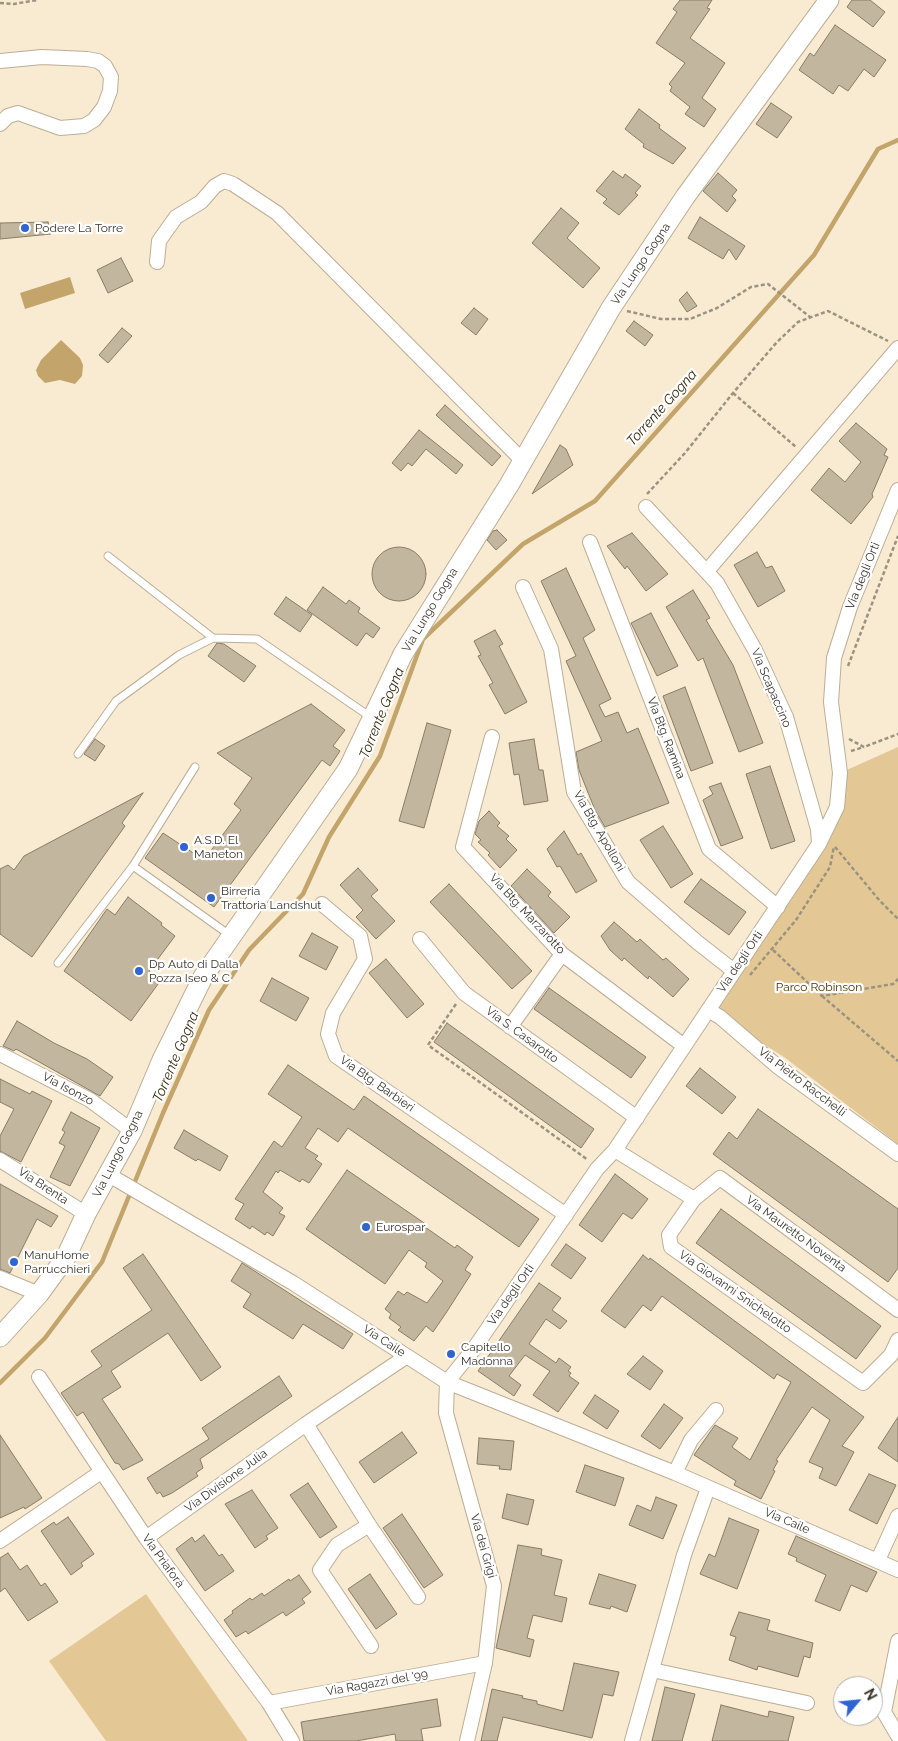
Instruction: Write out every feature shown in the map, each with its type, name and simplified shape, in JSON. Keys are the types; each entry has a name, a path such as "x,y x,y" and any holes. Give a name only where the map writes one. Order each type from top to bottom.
{"street":[{"name":"Via Lungo Gogna","path":"0,1337 39,1294 66,1257 86,1214 114,1178 162,1060 203,977 348,769 403,654 523,461 611,308 685,197 829,0"},
{"path":"0,61 42,57 93,60 105,66 111,77 110,91 104,107 94,120 84,126 60,128 18,113 8,116 0,124"},
{"path":"157,262 159,241 176,217 201,202 215,186 224,181 233,184 277,213 523,461"},
{"path":"706,571 806,456 895,346"},
{"name":"Via degli Orti","path":"447,1382 473,1350 597,1170 615,1150 819,844 837,807 840,773 832,702 834,658 850,608 898,490"},
{"name":"Via Scapaccino","path":"646,506 717,583 755,650 786,717 818,829 819,844"},
{"name":"Via Btg. Ramina","path":"590,542 709,849 778,907"},
{"name":"Via Btg. Apolloni","path":"523,587 550,649 574,792 628,882 697,942 734,971"},
{"name":"Via Btg. Marzarotto","path":"492,737 463,846 562,954 684,1046"},
{"name":"Via Btg. Barbieri","path":"322,904 360,936 366,959 333,1013 328,1034 336,1056 566,1215"},
{"name":"Via S. Casarotto","path":"420,939 464,993 637,1118"},
{"path":"510,1027 562,954"},
{"name":"Via Pietro Racchelli","path":"708,1010 720,1017 777,1066 898,1154"},
{"name":"Via Isonzo","path":"0,1054 90,1100 132,1131"},
{"path":"615,1150 694,1199"},
{"name":"Via Brenta","path":"0,1160 86,1214"},
{"name":"Via Caile","path":"114,1178 293,1283 447,1382 675,1473 898,1570"},
{"name":"Via Mauretto Noventa","path":"694,1199 720,1178 898,1310"},
{"name":"Via Giovanni Snichelotto","path":"694,1199 669,1235 671,1247 863,1383 891,1355 898,1340"},
{"path":"0,1278 39,1294"},
{"name":"Via Divisione Julia","path":"146,1538 306,1424 407,1356"},
{"name":"Via Priaforà","path":"39,1377 146,1538 270,1703 292,1741"},
{"name":"Via dei Grigi","path":"447,1382 446,1414 494,1586 485,1664 467,1741"},
{"path":"675,1473 691,1440 716,1410"},
{"path":"306,1424 369,1525 418,1597"},
{"path":"0,1541 101,1472"},
{"path":"632,1741 684,1555 708,1488"},
{"path":"878,1560 898,1516"},
{"path":"369,1525 337,1545 320,1570 371,1646"},
{"path":"898,1641 884,1712 898,1736"},
{"name":"Via Ragazzi del '99","path":"270,1703 485,1664"},
{"path":"652,1670 807,1703"}],"lane":[{"path":"108,556 213,638"},
{"path":"78,754 116,700 179,655 213,638 257,639 372,718"},
{"path":"58,963 133,866 195,767"},
{"path":"133,866 232,936"}],"path":[{"path":"0,3 14,4 38,0"},
{"path":"611,308 661,319 690,319 717,308 751,287 768,284 810,317"},
{"path":"646,506 640,502 686,453 733,393 777,342 798,322 828,311 895,346"},
{"path":"733,393 806,456"},
{"path":"846,752 898,734"},
{"path":"845,736 864,747"},
{"path":"835,846 880,902 898,919"},
{"path":"773,950 822,996 898,1061"},
{"path":"822,996 893,984 898,980"},
{"path":"464,993 428,1045 594,1164"}],"green space":[{"name":"Parco Robinson","path":"898,747 898,1144 784,1057 708,1010 819,844 840,773"},
{"path":"146,1594 248,1741 106,1741 49,1661"}],"shaded area":[{"path":"70,277 75,293 25,309 20,293"},
{"path":"61,340 80,358 83,365 82,376 75,384 60,380 45,383 38,376 36,370 41,360"}],"building":[{"path":"680,0 712,0 707,8 710,9 690,38 725,63 702,98 716,109 704,127 685,114 690,107 670,91 672,87 669,84 685,63 656,43 677,12 673,9"},
{"path":"852,0 870,0 885,12 873,27 847,7"},
{"path":"835,25 886,60 874,77 864,69 848,91 839,85 833,94 799,70 810,53 814,56"},
{"path":"771,103 792,117 777,138 756,124"},
{"path":"639,109 660,125 659,128 686,148 673,164 643,147 644,144 625,129"},
{"path":"613,171 623,178 625,174 641,186 635,193 638,195 619,215 603,203 607,199 596,191"},
{"path":"718,173 737,190 732,196 736,200 727,212 703,191"},
{"path":"561,208 579,223 567,238 600,268 583,288 532,243"},
{"path":"700,217 745,246 736,260 729,249 723,259 688,238"},
{"name":"Podere La Torre","path":"48,222 51,234 0,239 0,223"},
{"path":"121,258 133,281 108,293 97,270"},
{"path":"687,292 697,306 687,312 679,300"},
{"path":"474,308 488,319 476,335 461,323"},
{"path":"634,321 653,335 645,346 626,331"},
{"path":"122,328 132,336 108,363 99,355"},
{"path":"445,405 501,456 492,466 436,415"},
{"path":"856,423 887,449 884,455 888,457 872,494 873,497 851,524 811,490 829,468 845,482 861,462 839,441"},
{"path":"419,430 463,465 456,474 426,449 412,466 408,463 401,471 392,463"},
{"path":"560,445 566,449 573,465 532,494"},
{"path":"497,530 507,540 496,550 487,540 493,531"},
{"path":"632,533 668,574 646,591 627,566 625,569 607,546"},
{"path":"399,547 409,549 418,555 424,564 426,574 424,584 418,593 409,599 399,601 389,599 380,593 374,584 372,574 374,564 380,555 389,549"},
{"path":"757,552 766,568 772,566 785,591 758,607 734,565"},
{"path":"566,568 595,630 583,638 611,699 599,705 605,717 618,712 627,733 638,728 669,803 605,827 595,810 579,770 576,752 602,741 566,661 576,656 541,581"},
{"path":"323,587 346,604 349,600 360,608 358,612 380,628 373,638 366,633 357,646 307,610"},
{"path":"693,590 710,618 706,620 733,665 763,743 739,752 703,658 698,661 666,607"},
{"path":"286,597 312,615 300,632 274,614"},
{"path":"651,613 678,666 657,676 631,623"},
{"path":"495,630 503,644 499,646 527,702 505,714 489,685 493,683 478,656 481,655 474,641"},
{"path":"217,643 224,644 256,666 244,682 208,656"},
{"path":"685,687 713,763 691,771 663,696"},
{"path":"311,704 345,730 333,746 340,751 330,766 322,760 214,907 145,858 163,833 204,860 241,810 234,804 252,778 217,753"},
{"path":"427,723 451,730 424,828 399,821"},
{"path":"95,739 105,746 95,761 84,754"},
{"path":"534,739 539,770 543,770 548,801 524,805 519,774 514,775 509,743"},
{"path":"770,766 795,841 771,849 746,774"},
{"path":"721,783 743,838 721,846 703,800 713,794 709,787"},
{"path":"143,793 122,823 125,826 32,957 0,934 0,869 8,865 14,870 24,856"},
{"path":"489,811 500,823 497,826 509,836 506,839 517,850 500,868 488,855 490,853 478,842 481,840 475,834 479,821"},
{"path":"663,826 693,874 671,888 640,840"},
{"path":"564,831 578,855 581,853 597,881 576,893 560,866 557,867 547,849"},
{"path":"358,868 378,890 371,896 395,921 376,939 356,917 363,910 340,885"},
{"path":"527,869 551,892 548,896 570,917 554,933 511,886"},
{"path":"701,879 746,912 729,935 684,902"},
{"path":"449,884 532,971 512,989 430,902"},
{"path":"128,897 162,923 161,925 175,936 149,971 161,980 131,1021 64,971 107,909 115,915"},
{"path":"614,922 637,942 640,939 663,960 666,958 689,979 673,997 649,976 648,979 624,958 622,961 610,950 601,936"},
{"path":"312,933 338,947 326,970 299,956"},
{"path":"386,959 424,1004 407,1018 369,973"},
{"path":"272,978 309,998 296,1021 260,1001"},
{"path":"549,988 646,1057 631,1078 534,1009"},
{"path":"17,1021 54,1043 87,1059 113,1077 100,1096 16,1049 14,1051 3,1046"},
{"path":"447,1023 594,1129 581,1148 434,1042"},
{"path":"288,1065 354,1110 364,1096 539,1219 519,1247 348,1128 338,1142 318,1128 305,1148 318,1156 315,1159 322,1164 309,1183 302,1179 300,1182 280,1170 278,1173 276,1171 263,1192 283,1208 279,1213 285,1216 273,1236 267,1232 265,1235 252,1226 250,1229 235,1219 244,1204 235,1199 274,1141 282,1147 302,1117 268,1094"},
{"path":"700,1068 736,1097 722,1114 686,1086"},
{"path":"0,1079 30,1094 32,1091 52,1101 21,1162 0,1151 0,1136 14,1109 0,1102"},
{"path":"758,1109 898,1209 898,1268 888,1282 713,1154 729,1132 737,1139"},
{"path":"71,1112 100,1128 70,1186 50,1177 65,1146 59,1143 65,1132 62,1130"},
{"path":"184,1130 228,1156 220,1171 198,1159 196,1161 174,1148"},
{"name":"Eurospar","path":"347,1170 427,1225 425,1227 455,1248 457,1245 473,1257 465,1270 471,1274 433,1332 426,1326 414,1341 398,1330 401,1327 389,1318 391,1314 385,1309 398,1291 404,1295 407,1292 427,1303 443,1281 425,1267 427,1263 409,1250 385,1284 306,1229"},
{"path":"615,1174 648,1199 632,1219 623,1213 602,1242 579,1225"},
{"path":"0,1184 58,1216 51,1227 37,1219 10,1273 0,1269"},
{"path":"721,1209 881,1326 856,1359 696,1243"},
{"path":"566,1244 586,1258 571,1279 551,1265"},
{"path":"143,1254 221,1367 201,1381 168,1333 111,1371 121,1387 102,1399 143,1460 123,1470 119,1464 115,1463 83,1412 77,1416 61,1393 102,1366 91,1351 152,1310 123,1268"},
{"path":"643,1255 649,1260 650,1258 864,1417 842,1446 854,1452 836,1486 819,1478 823,1468 809,1462 830,1420 812,1407 776,1460 778,1461 773,1470 775,1471 761,1499 734,1485 736,1481 694,1455 715,1425 738,1438 732,1447 750,1460 791,1382 777,1374 774,1379 662,1296 651,1311 643,1305 625,1328 601,1311"},
{"path":"242,1263 353,1334 343,1349 303,1324 293,1339 243,1307 251,1294 231,1281"},
{"path":"539,1283 561,1298 552,1310 567,1321 560,1329 546,1319 529,1344 556,1363 559,1358 571,1367 568,1371 571,1373 569,1376 579,1383 558,1412 533,1395 550,1371 525,1355 509,1376 521,1385 514,1396 478,1371"},
{"path":"643,1356 663,1371 650,1390 627,1374"},
{"path":"279,1376 292,1396 200,1459 203,1468 196,1473 198,1476 163,1497 160,1492 157,1494 147,1478 209,1439 202,1428"},
{"path":"595,1395 619,1411 607,1429 583,1413"},
{"path":"664,1404 683,1418 660,1449 641,1436"},
{"path":"898,1417 898,1462 878,1448"},
{"path":"402,1432 417,1453 374,1483 359,1462"},
{"path":"0,1435 42,1498 25,1509 24,1507 0,1518"},
{"path":"479,1438 514,1441 511,1470 499,1469 500,1466 477,1464"},
{"path":"585,1465 624,1478 615,1506 576,1492"},
{"path":"869,1474 896,1485 877,1524 849,1510"},
{"path":"308,1483 337,1527 320,1538 290,1495"},
{"path":"252,1490 278,1528 266,1536 268,1539 255,1548 225,1504"},
{"path":"507,1494 534,1500 528,1525 502,1518"},
{"path":"656,1497 677,1505 663,1539 629,1525 637,1505 651,1511"},
{"path":"402,1514 443,1575 424,1588 383,1528"},
{"path":"68,1517 94,1554 81,1563 83,1566 71,1575 41,1531 54,1522 56,1525"},
{"path":"729,1518 759,1530 737,1589 700,1574 709,1554 715,1557"},
{"path":"204,1535 219,1556 222,1554 234,1571 205,1591 176,1549 192,1537 195,1542"},
{"path":"796,1536 877,1572 867,1592 851,1585 840,1611 815,1601 826,1575 796,1561 797,1558 788,1554"},
{"path":"518,1545 542,1549 541,1555 562,1560 554,1595 567,1598 562,1622 533,1615 527,1638 534,1640 530,1657 496,1648"},
{"path":"8,1553 20,1570 27,1565 41,1586 45,1583 58,1602 28,1621 5,1588 0,1592 0,1558"},
{"path":"370,1574 397,1614 376,1629 348,1589"},
{"path":"599,1574 636,1585 627,1612 611,1606 610,1609 589,1604"},
{"path":"299,1575 311,1592 302,1599 305,1603 286,1616 283,1612 248,1634 246,1631 236,1637 224,1620 233,1613 232,1611 250,1598 252,1600 262,1593 264,1596 289,1579 290,1581"},
{"path":"739,1612 770,1620 767,1630 813,1643 810,1658 804,1656 798,1677 758,1666 757,1670 729,1660 736,1637 730,1635"},
{"path":"574,1663 619,1672 613,1696 603,1694 592,1738 503,1717 497,1741 481,1741 492,1689 523,1696 522,1698 537,1701 537,1704 563,1711"},
{"path":"665,1687 695,1694 682,1741 652,1741"},
{"path":"437,1699 441,1726 421,1729 423,1741 396,1741 395,1734 356,1741 304,1741 301,1722"},
{"path":"721,1705 768,1717 769,1711 794,1717 788,1741 712,1741"}],"waterway":[{"name":"Torrente Gogna","path":"0,1383 45,1338 102,1262 163,1113 209,1010 249,950 303,894 329,837 380,756 423,639 523,544 595,501 814,255 878,149 898,140"}],"place":[{"name":"Podere La Torre","path":"25,228"},
{"name":"A.S.D. El Maneton","path":"184,847"},
{"name":"Birreria Trattoria Landshut","path":"211,898"},
{"name":"Dp Auto di Dalla Pozza Iseo & C","path":"139,971"},
{"name":"Eurospar","path":"366,1227"},
{"name":"ManuHome Parrucchieri","path":"14,1262"},
{"name":"Capitello Madonna","path":"451,1354"}]}
